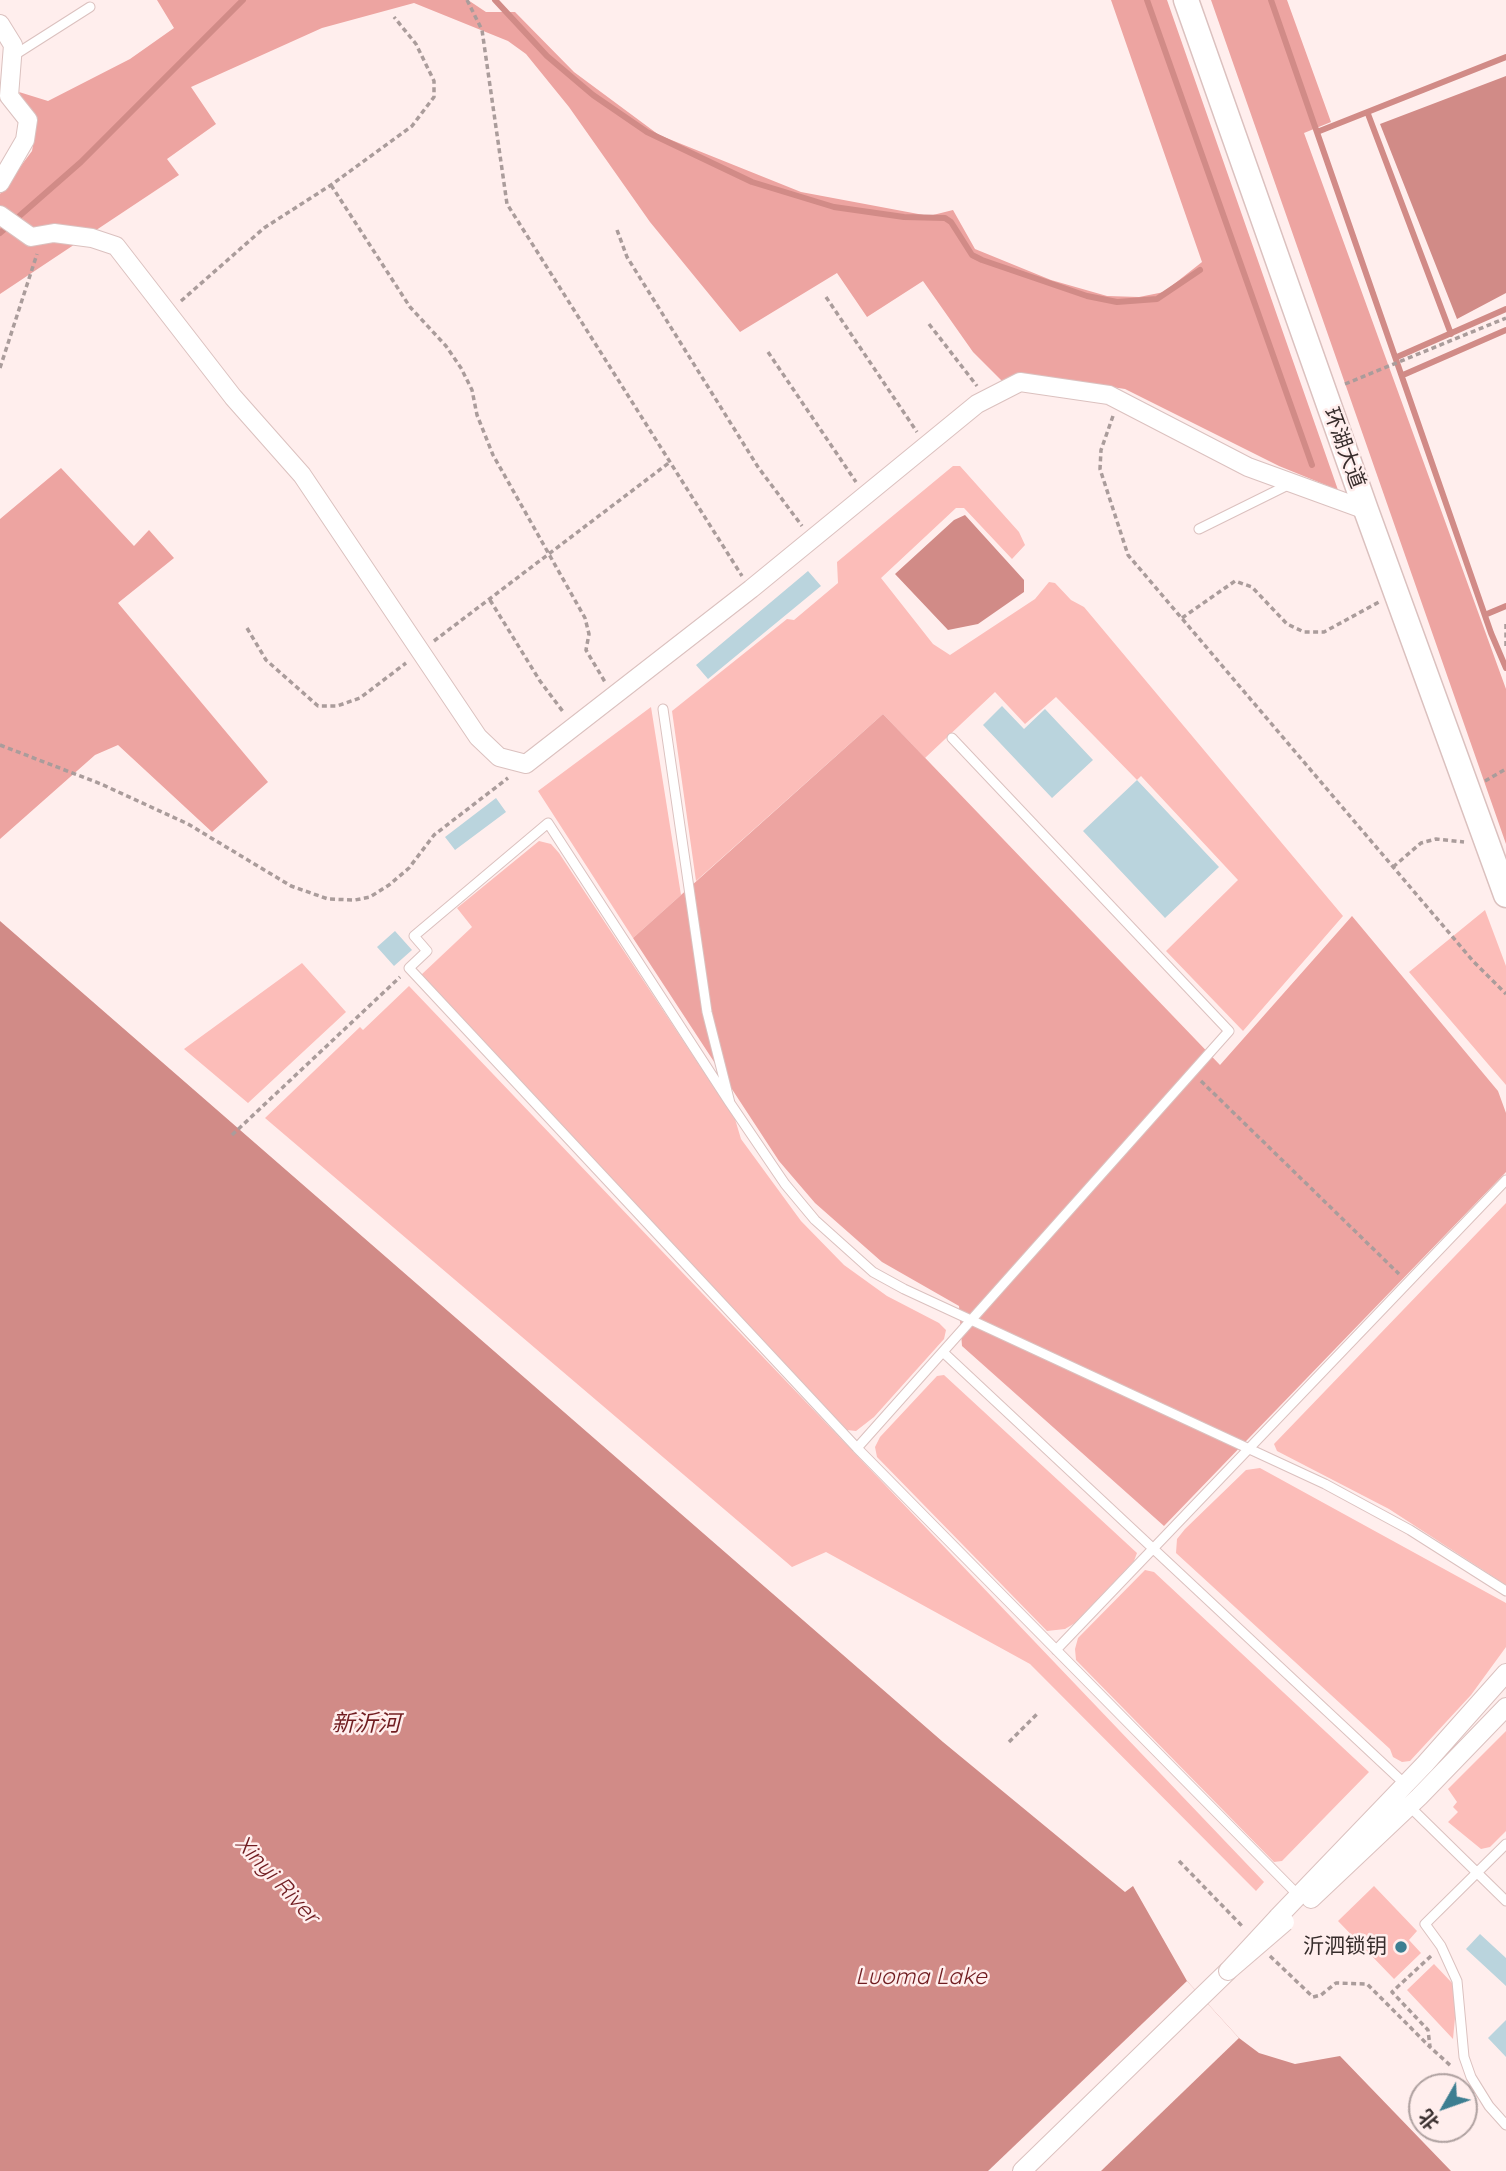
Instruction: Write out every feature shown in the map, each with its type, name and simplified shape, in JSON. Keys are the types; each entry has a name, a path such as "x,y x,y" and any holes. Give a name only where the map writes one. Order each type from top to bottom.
{"main road":[{"name":"环湖大道","path":"1185,0 1506,895"}],"street":[{"path":"0,24 13,45 5,103 27,120 27,131 0,183"},
{"path":"0,215 31,237 54,233 92,238 116,246 233,397 302,475 478,737 499,757 526,764 751,589 926,445 986,399 1020,382 1110,395 1248,467 1366,510"},
{"path":"1407,1795 1506,1673"},
{"path":"1022,2171 1407,1795 1506,1707"}],"lane":[{"path":"11,57 90,7"},
{"path":"1199,528 1291,483"},
{"path":"663,709 707,1012 730,1102"},
{"path":"857,1448 1229,1031 951,738"},
{"path":"1302,1900 857,1448 409,968 427,951 414,936 548,823 800,1205 841,1247 873,1272 972,1321 1325,1484 1410,1530 1506,1591"},
{"path":"1056,1650 1506,1180"},
{"path":"944,1353 1154,1548 1407,1795 1476,1873 1506,1901"},
{"path":"1506,1844 1425,1924 1451,1963 1457,1981 1464,2057 1468,2069 1479,2093 1506,2125"}],"path":[{"path":"467,0 482,30 507,204 751,589"},
{"path":"169,312 264,229 331,185 412,125 435,97 434,81 416,44 394,17"},
{"path":"331,185 410,307 446,346 460,368 472,390 477,415 493,454 585,618 589,634 586,650 592,664 615,695"},
{"path":"617,230 626,257 758,467 812,539"},
{"path":"0,368 43,235"},
{"path":"826,297 926,445"},
{"path":"1324,393 1506,318"},
{"path":"929,324 986,399"},
{"path":"768,352 865,495"},
{"path":"1119,400 1101,450 1100,468 1128,555 1481,970 1506,995"},
{"path":"247,628 266,660 318,706 337,706 360,698 670,462"},
{"path":"1182,618 1235,581 1252,587 1287,624 1304,632 1324,632 1395,591"},
{"path":"489,600 540,681 574,726"},
{"path":"1506,624 1506,646"},
{"path":"0,745 101,784 188,824 291,886 328,899 355,900 370,897 389,885 409,868 434,835 526,764"},
{"path":"1393,867 1421,843 1436,839 1487,843"},
{"path":"232,1135 409,968"},
{"path":"1192,1073 1408,1283"},
{"path":"1009,1742 1039,1712"},
{"path":"1179,1861 1246,1930"},
{"path":"1265,1950 1313,1997 1321,1995 1336,1983 1367,1984 1449,2066 1468,2069"},
{"path":"1429,1958 1392,1992 1428,2030 1430,2047"}],"shaded area":[{"path":"157,0 468,0 486,12 515,12 574,72 659,135 801,192 929,216 953,210 975,249 1051,280 1107,296 1139,297 1164,292 1202,262 1111,0 1167,0 1338,490 1279,466 1125,389 1019,373 1002,381 973,352 923,281 867,317 837,273 740,332 650,222 569,107 526,54 508,41 414,3 322,28 191,87 216,124 167,159 179,175 0,294 0,194 32,151 36,129 19,92 48,101 130,59 174,28"},
{"path":"1211,0 1287,0 1331,122 1304,133 1506,689 1506,844"},
{"path":"953,466 960,466 1019,532 1025,545 1012,559 964,508 956,508 881,578 933,644 950,655 1035,599 1049,582 1055,583 1071,600 1084,607 1343,916 1243,1031 1166,951 1238,880 1141,776 1137,780 1056,697 1025,724 995,692 925,758 883,714 696,881 672,711 787,619 794,620 838,583 837,562"},
{"path":"61,468 134,546 149,530 174,558 118,603 268,782 212,832 118,745 95,755 0,839 0,519"},
{"path":"651,707 681,895 633,938 538,791"},
{"path":"883,714 1220,1065 1352,916 1498,1091 1506,1113 1506,1172 1164,1526 962,1346 959,1306 882,1262 815,1203 779,1161 633,938"},
{"path":"539,841 551,844 559,853 735,1119 741,1139 801,1221 844,1265 887,1296 939,1323 946,1330 944,1339 874,1417 856,1431 847,1430 421,975 472,927 457,908"},
{"path":"1485,910 1506,966 1506,1085 1409,972"},
{"path":"302,963 346,1012 248,1103 184,1049"},
{"path":"409,986 1264,1882 1256,1891 1030,1664 826,1552 792,1567 265,1118 360,1027 363,1030"},
{"path":"1506,1203 1506,1585 1389,1509 1277,1451 1274,1444"},
{"path":"944,1375 1137,1553 1134,1561 1075,1623 1065,1629 1047,1631 877,1457 875,1447 880,1437 937,1376"},
{"path":"1260,1468 1506,1603 1506,1647 1471,1695 1410,1761 1402,1762 1393,1757 1390,1749 1176,1553 1177,1539 1185,1529 1246,1470"},
{"path":"1145,1570 1154,1572 1369,1772 1282,1861 1274,1862 1076,1660 1078,1638"},
{"path":"1506,1731 1506,1831 1490,1847 1481,1849 1448,1822 1458,1812 1453,1807 1457,1802 1448,1789"},
{"path":"1374,1886 1417,1931 1409,1940 1421,1953 1394,1979 1338,1921"},
{"path":"1434,1964 1453,1984 1456,2007 1453,2039 1407,1990"}],"water":[{"path":"1506,76 1506,293 1457,319 1380,124"},
{"path":"965,515 1024,580 1024,592 978,624 948,630 895,574 954,520"},
{"name":"新沂河","path":"0,921 943,1742 1125,1892 1133,1886 1187,1981 1239,2038 1259,2053 1295,2064 1340,2056 1408,2126 1408,2143 1424,2143 1451,2171 0,2171"}],"pier":[{"path":"1187,1981 1239,2038 1101,2171 988,2171"}],"building":[{"path":"808,571 821,586 708,679 696,665"},
{"path":"1002,706 1024,729 1045,709 1093,760 1052,798 983,725"},
{"path":"1137,780 1219,867 1165,918 1083,831"},
{"path":"496,798 506,812 455,850 445,837"},
{"path":"395,931 412,950 394,966 377,947"},
{"path":"1480,1934 1506,1958 1506,1986 1466,1949"},
{"path":"1506,2020 1506,2057 1488,2038"}],"waterway":[{"path":"0,233 81,162 243,0"},
{"path":"495,0 547,56 593,95 647,132 752,182 834,207 904,217 945,218 951,222 972,255 982,260 1087,296 1117,302 1157,299 1200,270"},
{"path":"1147,0 1312,465"},
{"path":"1271,0 1491,633 1506,668"},
{"path":"1317,132 1506,57"},
{"path":"1368,114 1451,334"},
{"path":"1397,357 1506,309"},
{"path":"1403,375 1506,330"},
{"path":"1487,614 1506,606"}],"place":[{"name":"沂泗锁钥","path":"1401,1947"}],"water label":[{"name":"Xinyi River","path":"277,1880"},
{"name":"Luoma Lake","path":"921,1977"}]}
